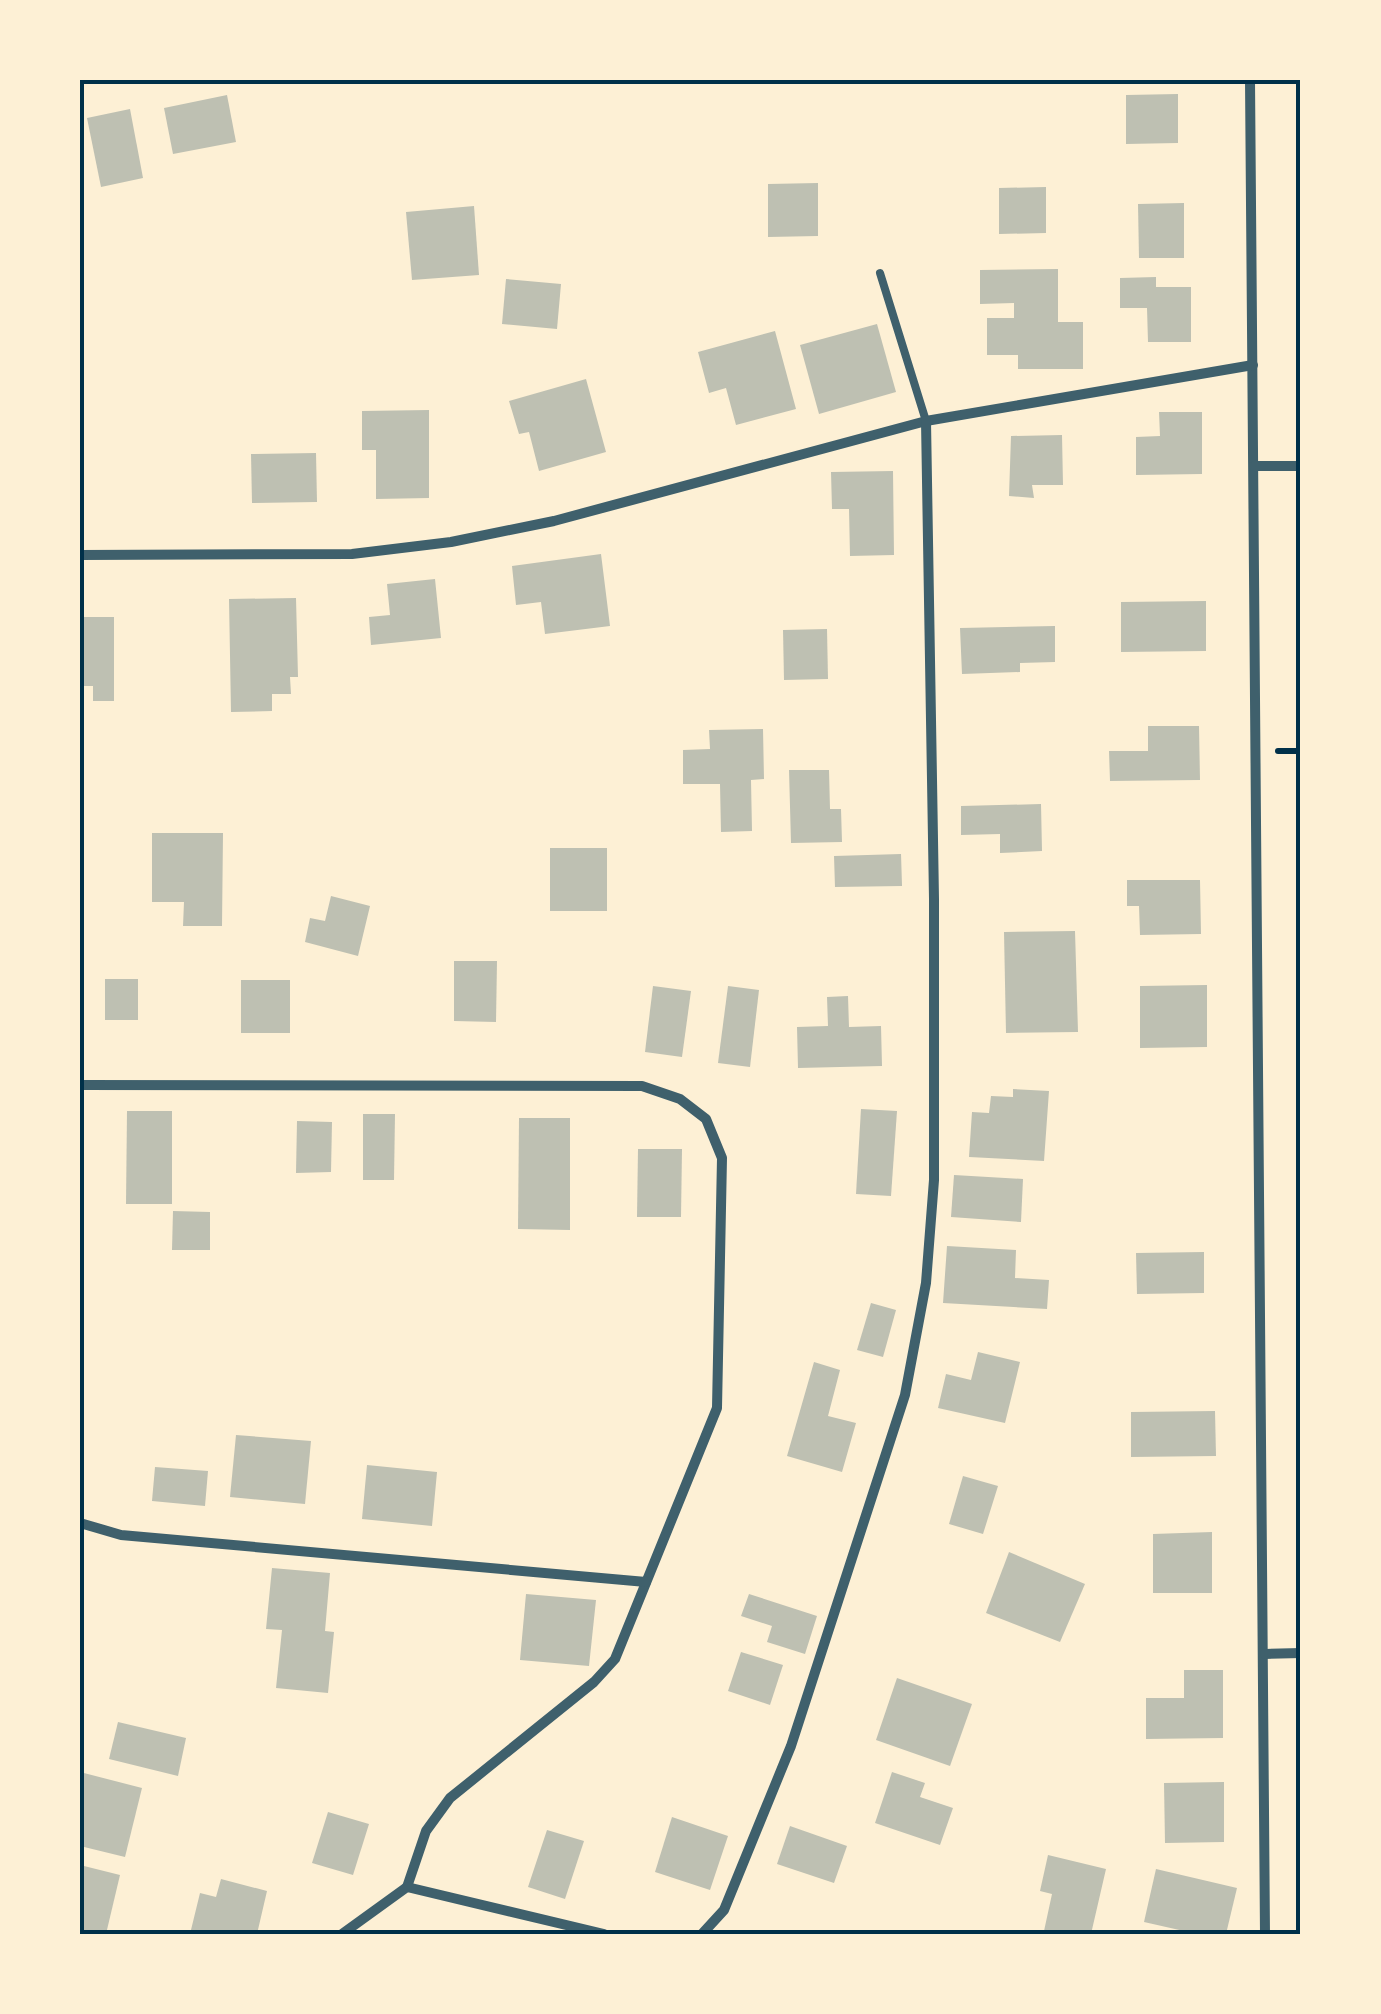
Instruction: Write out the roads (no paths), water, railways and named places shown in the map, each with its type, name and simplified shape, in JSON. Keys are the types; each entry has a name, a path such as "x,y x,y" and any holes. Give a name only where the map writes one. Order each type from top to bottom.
{"street":[{"path":"1250,80 1265,1934"},
{"path":"80,555 352,554 451,542 554,521 926,421 1253,365"},
{"path":"702,1934 724,1910 791,1746 906,1396 926,1283 934,1180 934,899 926,421"},
{"path":"1254,466 1301,466"},
{"path":"80,1085 642,1086 680,1099 706,1119 722,1158 718,1408 615,1660 594,1682 450,1798 426,1830 406,1887 342,1934"},
{"path":"80,1523 121,1535 646,1582"},
{"path":"1265,1654 1301,1653"},
{"path":"406,1887 604,1934"}],"lane":[{"path":"880,273 926,421"}]}
